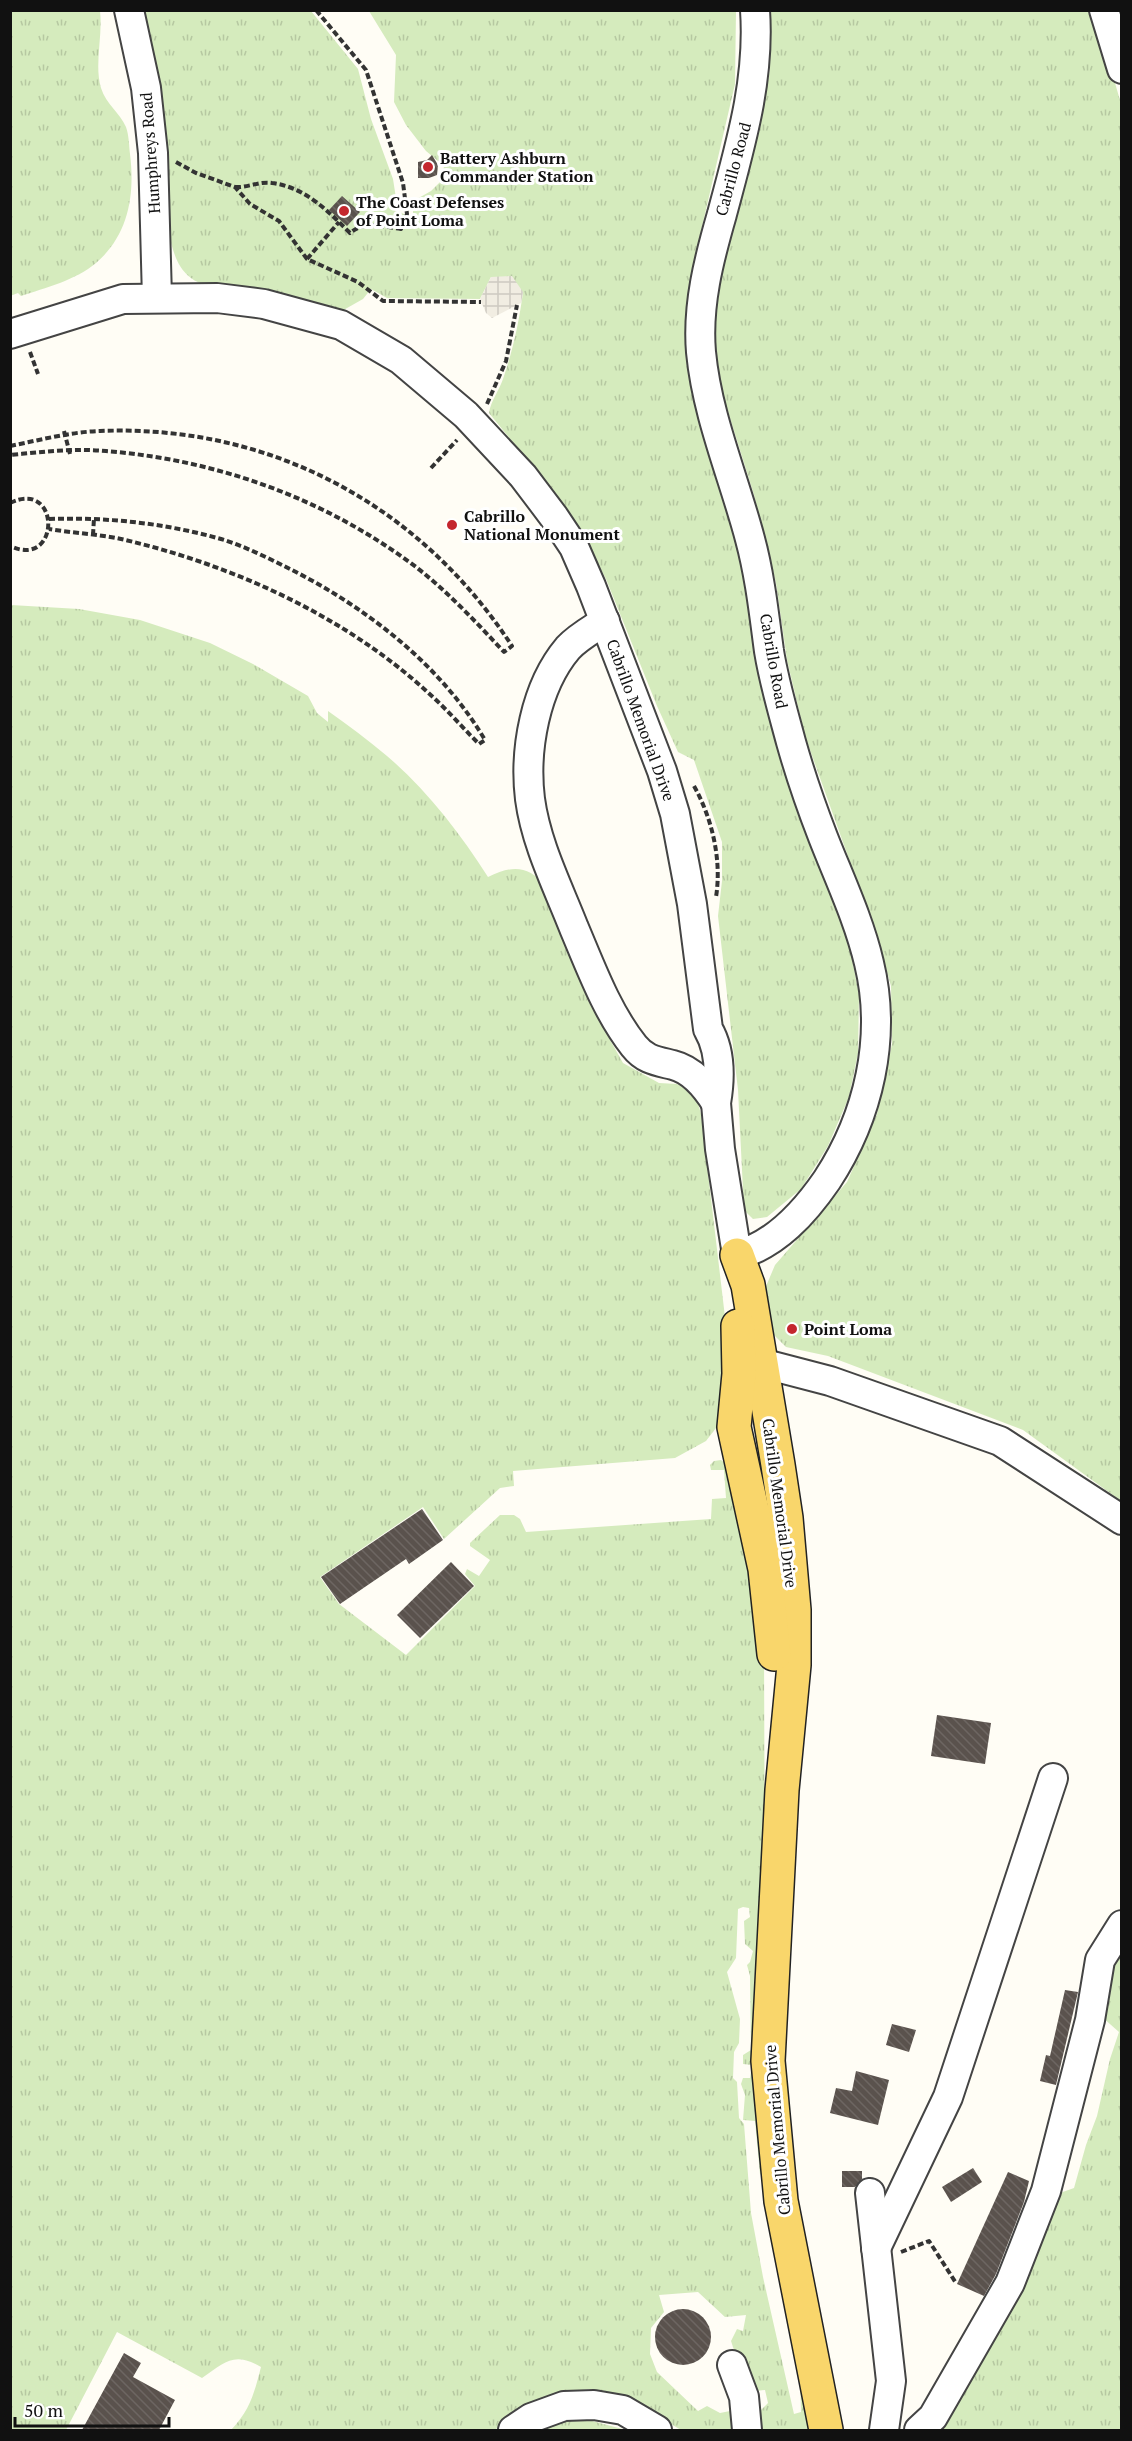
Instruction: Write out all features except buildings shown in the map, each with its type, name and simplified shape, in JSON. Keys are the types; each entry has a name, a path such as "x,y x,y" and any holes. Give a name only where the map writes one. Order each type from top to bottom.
{"main road":[{"name":"Cabrillo Memorial Drive","path":"737,1255 748,1285 786,1518 794,1610 795,1665 782,1791 768,2061 781,2201 826,2430"},
{"name":"Cabrillo Memorial Drive","path":"737,1255 735,1285 739,1374 734,1426 765,1569 771,1611 775,1732 782,1791"}],"street":[{"name":"Humphreys Road","path":"129,10 146,88 153,153 157,298"},
{"name":"Cabrillo Road","path":"737,1255 754,1250 781,1232 807,1206 836,1165 854,1131 864,1101 873,1065 876,1029 874,988 863,941 806,789 781,705 754,555 712,407 701,352 702,308 708,269 753,88 757,44 755,10"},
{"path":"1104,10 1122,69"},
{"path":"19,339 123,298 218,298 264,304 341,325 401,360 466,415 523,476 574,547 605,621"},
{"name":"Cabrillo Memorial Drive","path":"716,1103 703,1084 688,1071 647,1058 635,1048 607,1002 589,963 546,857 530,799 530,750 534,728 549,681 569,648 605,621 662,771 675,814 692,904 708,1029 715,1045 720,1086 716,1103 720,1149 737,1255"},
{"path":"665,1064 680,1060 697,1047 704,1039 708,1029"},
{"path":"761,1363 830,1381 1000,1441 1122,1520"},
{"path":"877,2254 948,2097 1053,1778"},
{"path":"920,2430 933,2417 1010,2283 1046,2191 1090,2020 1101,1960 1122,1925"},
{"path":"870,2193 891,2381 884,2430"},
{"path":"732,2365 744,2397 747,2430"},
{"path":"513,2430 531,2418 564,2406 594,2405 623,2410 657,2430"}],"path":[{"path":"172,160 196,173 235,187 261,183 286,187 323,205 350,233 366,224 401,229 407,214 402,183 366,70 316,10"},
{"path":"235,187 250,204 279,221 307,259 358,282 383,301 481,302"},
{"path":"307,259 339,222"},
{"path":"486,406 506,361 517,305"},
{"path":"19,339 38,374"},
{"path":"10,446 65,433 133,431 190,434 282,459 367,500 417,536 464,582 512,646 504,652 465,610 416,568 358,528 317,506 270,487 209,467 105,451 10,455"},
{"path":"65,433 69,452"},
{"path":"431,468 459,438"},
{"path":"10,503 19,499 33,500 45,509 49,519 49,529 43,541 32,548 19,549 10,546"},
{"path":"49,519 94,517 171,528 223,540 272,559 337,594 387,630 424,664 452,695 485,740 479,744 434,698 397,667 309,609 256,583 214,566 120,539 49,529"},
{"path":"93,535 94,517"},
{"path":"877,2254 929,2241 956,2283"}],"green space":[{"path":"11,10 100,11 99,79 103,94 126,127 131,169 130,199 123,227 107,252 96,263 79,274 21,296 18,293 10,296"},
{"path":"145,11 311,11 358,69 371,119 393,179 398,211 413,219 415,200 431,191 442,180 444,166 426,151 406,125 394,102 396,55 369,11 736,11 735,84 692,270 685,321 693,391 743,562 761,684 778,748 796,809 851,953 859,995 858,1053 849,1097 828,1146 801,1189 767,1217 753,1219 744,1210 738,1090 718,916 722,881 722,842 694,760 678,752 606,579 571,514 489,413 510,357 523,292 491,277 480,299 387,298 371,289 363,299 340,312 273,292 245,287 216,286 195,281 183,271 171,243 160,100"},
{"path":"770,11 1094,11 1122,107 1121,1501 1023,1430 828,1356 786,1347 771,1332 764,1291 775,1265 847,1182 877,1114 892,1044 891,986 879,943 805,736 787,660 776,583 754,495 719,383 715,350 715,313 720,278 763,110 770,69"},
{"path":"11,605 79,609 140,620 210,643 253,664 308,696 317,713 328,722 328,711 358,733 380,750 429,797 466,844 488,877 505,870 519,869 533,874 546,886 591,1006 623,1063 659,1083 677,1084 689,1090 697,1100 701,1114 727,1334 719,1424 706,1441 675,1458 513,1471 514,1486 500,1488 444,1539 423,1507 320,1577 339,1604 406,1655 475,1586 465,1574 467,1569 479,1576 490,1560 470,1546 470,1543 500,1515 514,1515 520,1519 526,1532 711,1519 712,1499 726,1498 724,1470 711,1470 710,1465 714,1461 721,1460 729,1466 764,1648 766,2178 760,2174 755,2121 743,2120 745,2095 741,2084 743,2078 750,2078 752,2065 743,2064 743,2055 751,2050 750,1976 747,1965 753,1951 745,1944 744,1921 750,1917 749,1908 743,1907 738,1909 736,1958 727,1972 740,2019 739,2043 734,2052 733,2078 737,2082 739,2118 744,2124 751,2213 794,2414 801,2412 800,2372 817,2430 756,2430 753,2411 760,2411 768,2403 765,2390 748,2392 731,2341 737,2329 743,2331 746,2315 725,2317 698,2292 659,2295 664,2312 651,2328 650,2354 657,2372 698,2411 707,2406 720,2413 740,2409 740,2430 681,2430 632,2401 589,2389 556,2395 494,2430 231,2430 243,2416 261,2367 244,2360 230,2360 202,2378 117,2332 66,2430 11,2430"},
{"path":"1121,1939 1121,2430 936,2430 1057,2194 1074,2188 1097,2116 1110,2059 1119,2032 1102,2017 1100,1999"},
{"path":"581,2418 626,2430 537,2430 551,2423"}],"shaded area":[{"path":"512,276 523,292 521,303 492,318 486,313 480,299 491,277"}],"place":[{"name":"Battery Ashburn Commander Station","path":"428,167"},
{"name":"The Coast Defenses of Point Loma","path":"344,211"},
{"name":"Cabrillo National Monument","path":"452,525"},
{"name":"Point Loma","path":"792,1329"}]}
